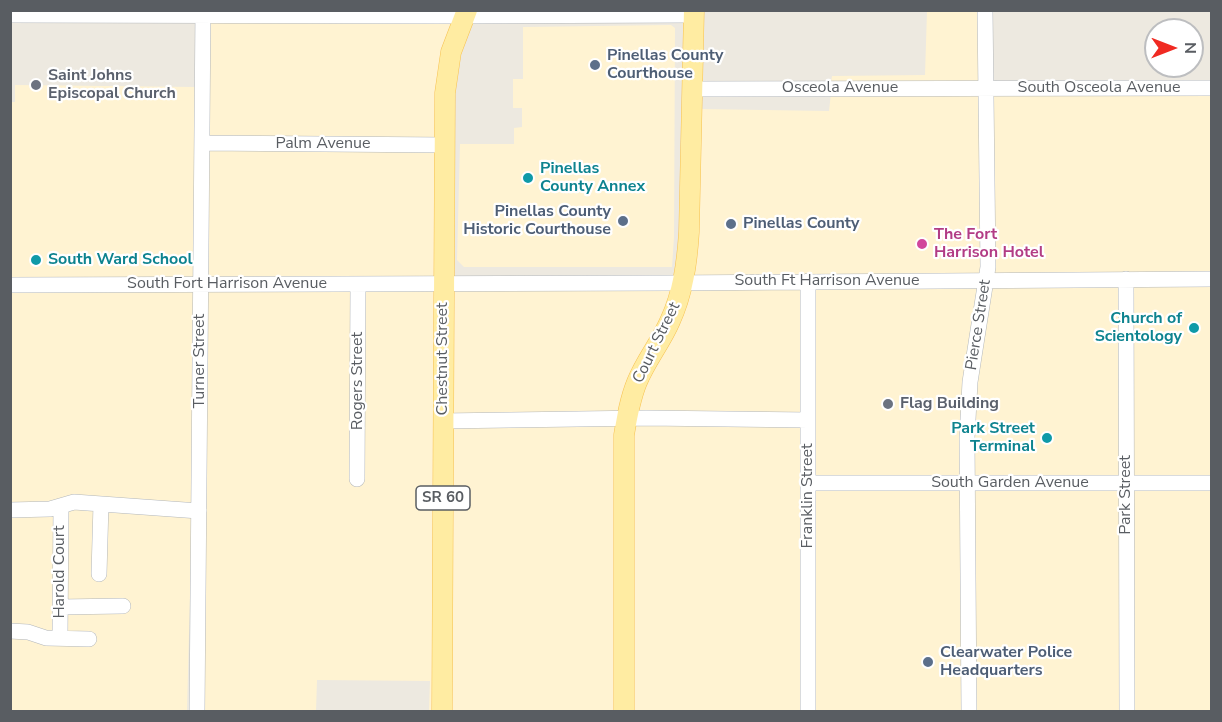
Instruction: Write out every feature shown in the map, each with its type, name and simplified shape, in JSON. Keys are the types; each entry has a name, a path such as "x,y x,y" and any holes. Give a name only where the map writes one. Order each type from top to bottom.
{"main road":[{"name":"Court Street","path":"624,711 623,452 627,419 637,381 670,322 683,283 689,232 694,12"},
{"name":"Chestnut Street","path":"442,711 443,284 447,71 457,33 466,13"}],"street":[{"name":"Pierce Street","path":"969,711 967,438 970,382 987,280 985,10"},
{"path":"10,15 203,12 694,12"},
{"name":"Turner Street","path":"197,711 203,12"},
{"name":"South Osceola Avenue","path":"986,88 1212,88"},
{"name":"Osceola Avenue","path":"693,89 986,88"},
{"name":"Palm Avenue","path":"202,143 445,145"},
{"name":"Park Street","path":"1125,279 1127,711"},
{"name":"South Ft Harrison Avenue","path":"443,284 1212,279"},
{"name":"Franklin Street","path":"808,281 808,711"},
{"name":"Rogers Street","path":"357,479 358,284"},
{"name":"South Fort Harrison Avenue","path":"10,285 443,284"},
{"path":"442,421 808,420"},
{"name":"South Garden Avenue","path":"808,483 1212,483"},
{"path":"10,510 50,509 74,502 199,511"},
{"path":"99,574 101,504"},
{"name":"Harold Court","path":"60,638 61,506"},
{"path":"60,607 123,606"},
{"path":"10,631 28,632 46,638 89,639"}],"shaded area":[{"path":"927,11 979,11 980,83 831,82 832,76 925,75"},
{"path":"209,20 455,21 439,139 208,138"},
{"path":"671,25 675,28 672,267 464,267 457,260 460,144 514,144 514,128 522,127 522,108 513,108 513,79 523,79 523,27"},
{"path":"15,85 196,87 194,279 11,280 10,102 15,102"},
{"path":"831,93 980,94 981,274 691,277 699,109 829,111"},
{"path":"1211,93 1211,273 993,274 992,94"},
{"path":"208,149 439,150 437,278 207,279"},
{"path":"1211,284 1211,477 1132,478 1131,285"},
{"path":"980,285 960,477 814,478 814,287"},
{"path":"993,285 1119,285 1119,478 973,477 977,382"},
{"path":"802,286 802,414 634,413 689,288"},
{"path":"352,289 351,484 363,484 364,289 437,289 436,711 429,711 430,681 317,680 316,711 203,712 206,290"},
{"path":"449,289 675,289 621,413 449,415"},
{"path":"194,290 192,505 54,502 11,504 10,291"},
{"path":"619,424 619,711 448,712 449,426"},
{"path":"632,424 802,425 802,711 631,712"},
{"path":"960,488 962,711 814,712 814,489"},
{"path":"973,488 1119,489 1119,711 975,711"},
{"path":"1211,488 1211,711 1132,711 1132,489"},
{"path":"95,509 94,579 106,579 107,510 192,516 187,711 11,711 10,637 46,643 95,644 96,633 67,633 66,613 129,611 129,601 66,602 67,510"},
{"path":"54,513 54,633 11,626 10,515"}],"place":[{"name":"Pinellas County Courthouse","path":"595,65"},
{"name":"Saint Johns Episcopal Church","path":"36,85"},
{"name":"Pinellas County Annex","path":"528,178"},
{"name":"Pinellas County Historic Courthouse","path":"623,221"},
{"name":"Pinellas County","path":"731,224"},
{"name":"The Fort Harrison Hotel","path":"922,244"},
{"name":"South Ward School","path":"36,260"},
{"name":"Church of Scientology","path":"1194,328"},
{"name":"Flag Building","path":"888,404"},
{"name":"Park Street Terminal","path":"1047,438"},
{"name":"Clearwater Police Headquarters","path":"928,662"}]}
